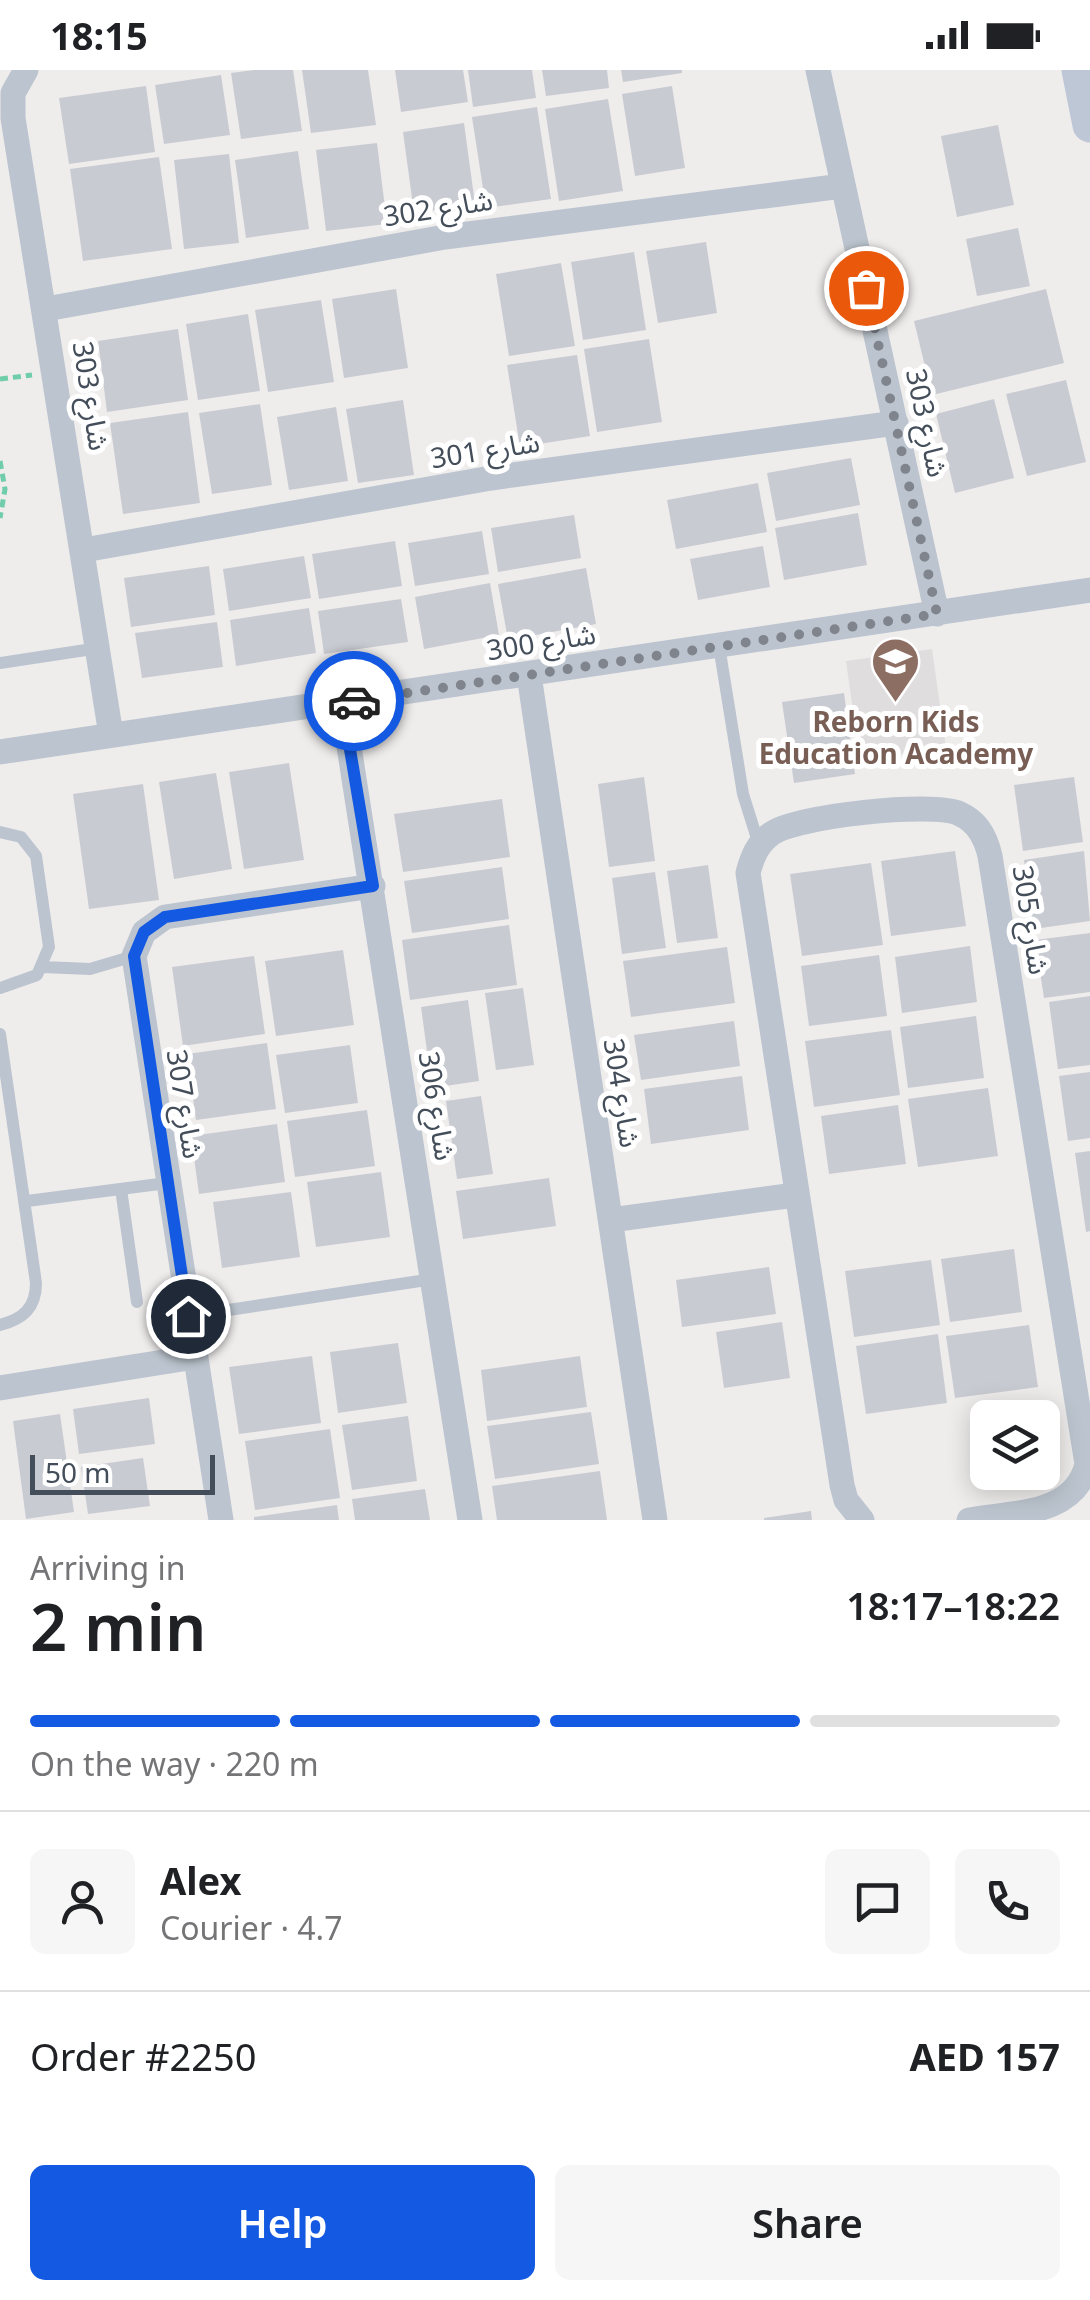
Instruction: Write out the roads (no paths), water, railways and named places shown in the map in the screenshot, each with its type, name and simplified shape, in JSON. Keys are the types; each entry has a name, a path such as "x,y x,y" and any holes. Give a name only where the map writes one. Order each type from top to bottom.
{"street":[{"name":"شارع 303","path":"26,70 13,93 13,118 111,735"},
{"name":"شارع 303","path":"818,70 937,614"},
{"path":"1079,70 1090,125"},
{"name":"شارع 302","path":"46,308 445,237 842,186"},
{"name":"شارع 301","path":"84,550 471,482 896,423"},
{"name":"شارع 300","path":"0,752 1090,590"},
{"name":"شارع 304","path":"529,674 656,1520"},
{"name":"شارع 306","path":"342,702 470,1520"},
{"name":"شارع 305","path":"759,845 769,834 796,822 932,808 964,815 986,840 1087,1464 1078,1488 1057,1504 969,1520"},
{"path":"759,845 748,873 748,888 842,1486 854,1513 862,1520"},
{"path":"134,956 144,932 165,917 373,886"},
{"name":"شارع 307","path":"134,956 221,1520"},
{"path":"611,1220 796,1195"},
{"path":"0,1388 195,1358"}],"lane":[{"path":"719,646 743,794 759,845"},
{"path":"0,663 98,648"},
{"path":"0,832 21,837 36,856 48,947 43,967 30,980 0,988"},
{"path":"43,967 90,969 134,956"},
{"path":"0,1034 27,1201 36,1295 24,1316 0,1325"},
{"path":"27,1201 167,1182"},
{"path":"121,1189 138,1302"},
{"path":"188,1316 434,1278"}],"place":[{"name":"Reborn Kids Education Academy","path":"896,704"}]}
